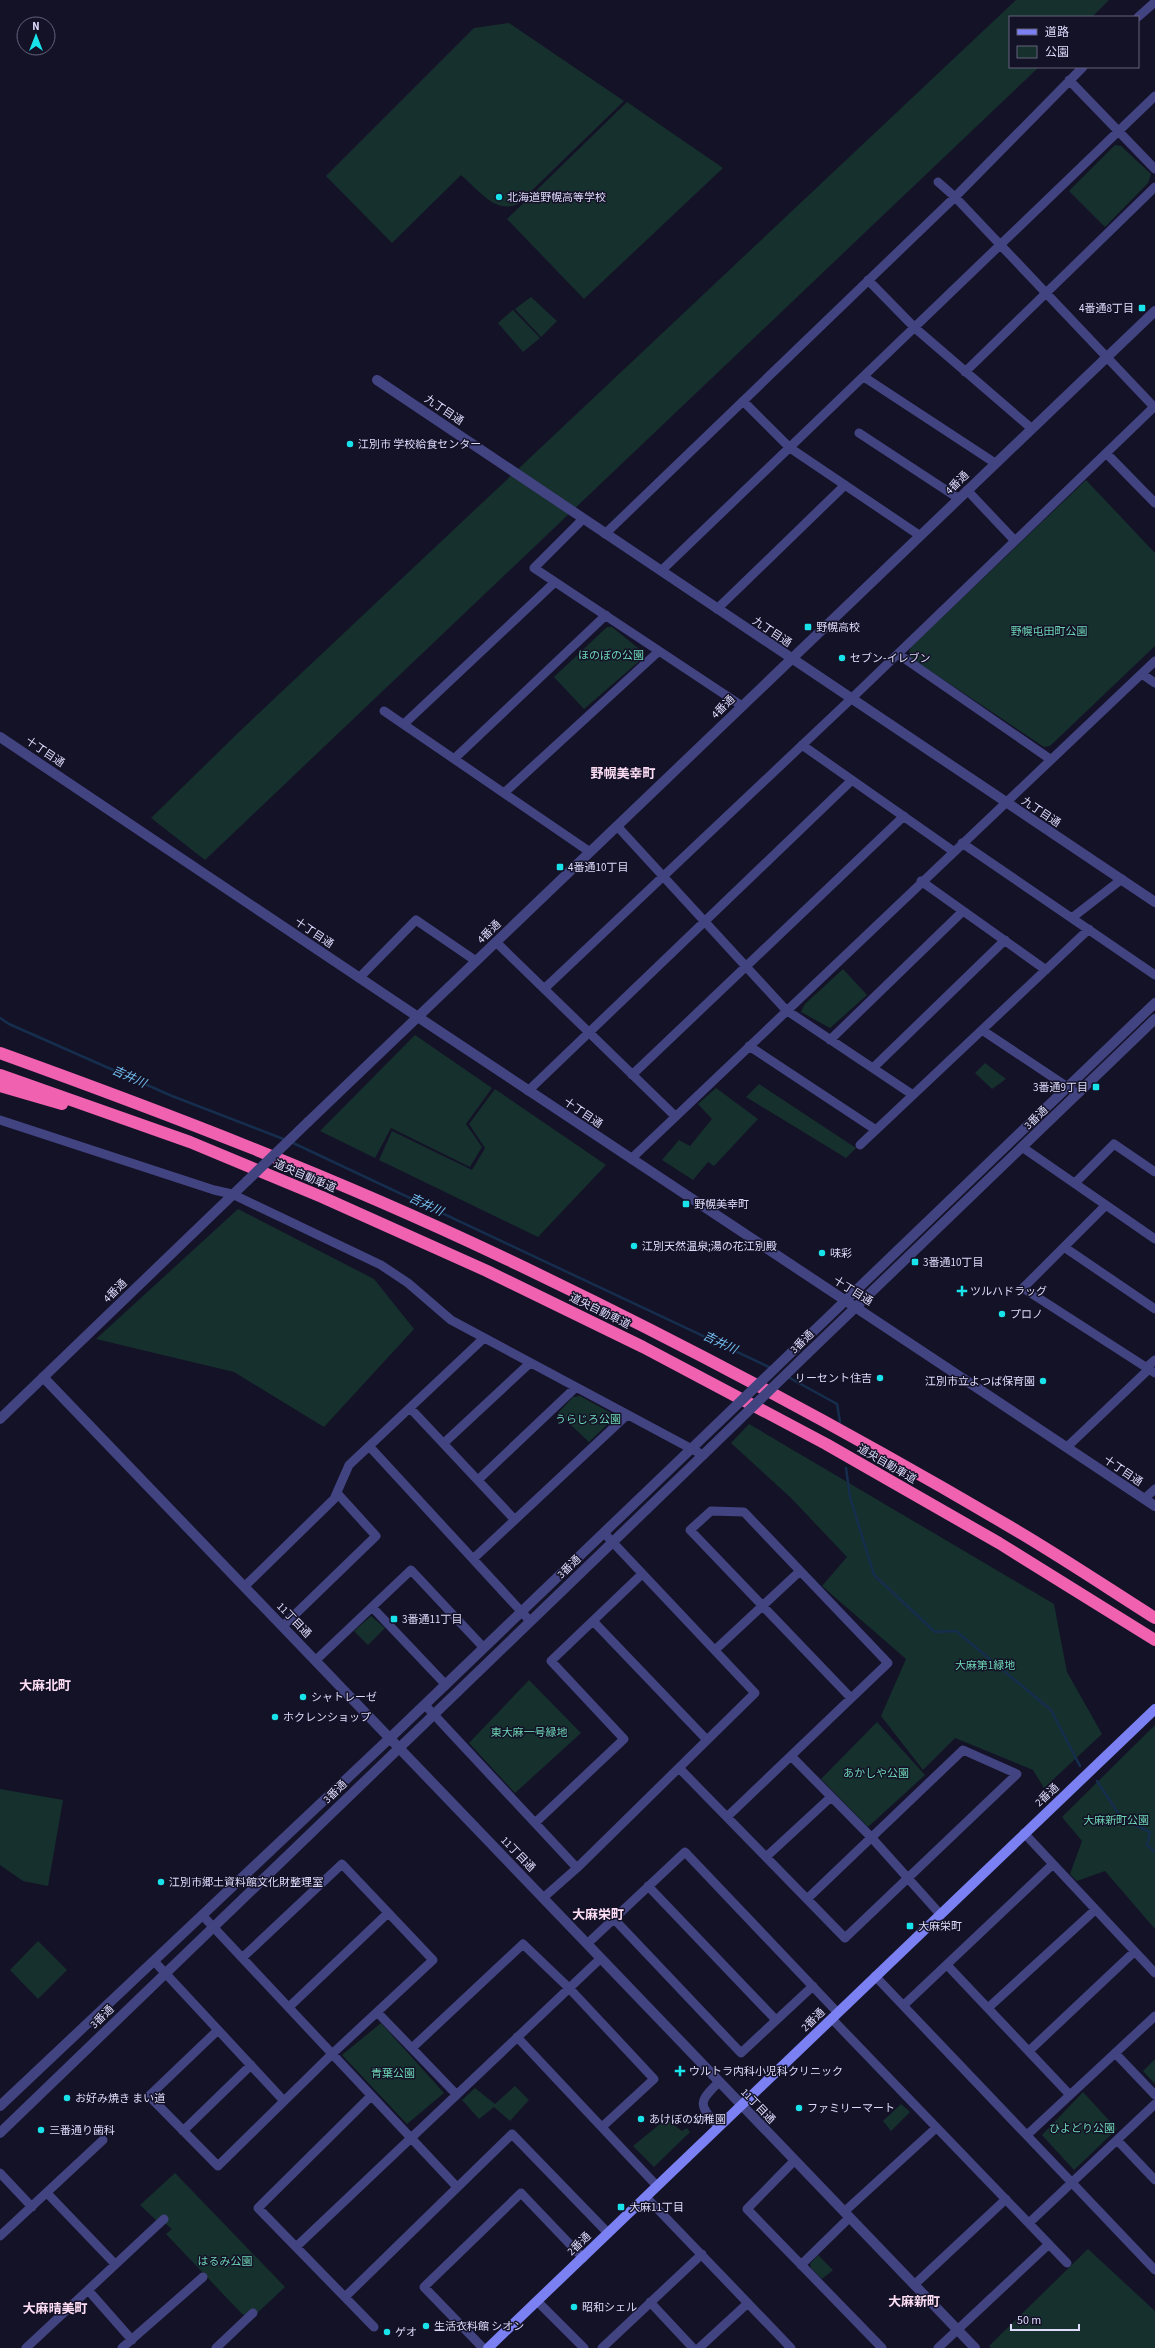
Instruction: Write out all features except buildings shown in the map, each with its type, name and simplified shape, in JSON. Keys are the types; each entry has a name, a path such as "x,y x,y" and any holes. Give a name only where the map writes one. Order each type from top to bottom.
{"highway":[{"name":"道央自動車道","path":"0,1053 215,1132 330,1180 504,1258 650,1330 832,1426 1009,1526 1155,1618"},
{"name":"道央自動車道","path":"0,1074 190,1142 322,1197 488,1271 643,1347 826,1444 992,1539 1155,1640"},
{"path":"0,1086 190,1142"}],"main road":[{"name":"2番通","path":"488,2348 1024,1833 1155,1710"}],"street":[{"path":"1139,17 1155,2"},
{"path":"605,534 955,197 1082,68"},
{"path":"1069,80 1119,130 1155,169"},
{"path":"661,571 1155,96"},
{"path":"544,989 851,699 1155,407 955,197 938,182"},
{"path":"965,372 1155,187"},
{"path":"868,280 915,328 1031,428"},
{"name":"4番通","path":"0,1419 232,1194 919,535 1155,311"},
{"path":"864,377 995,463"},
{"name":"九丁目通","path":"377,380 1155,902"},
{"path":"743,401 790,448 919,535"},
{"path":"859,433 958,498"},
{"path":"1106,453 1155,503"},
{"path":"717,609 845,485"},
{"path":"967,490 1015,541"},
{"path":"583,519 534,568 742,706"},
{"path":"404,724 555,582"},
{"path":"454,759 606,615"},
{"path":"504,793 659,651"},
{"path":"898,654 1050,759"},
{"path":"631,1159 921,881 1155,661"},
{"path":"1142,674 1155,683"},
{"path":"384,710 590,852"},
{"name":"十丁目通","path":"0,737 528,1091 1155,1506"},
{"path":"802,745 953,851"},
{"path":"528,1091 852,780"},
{"path":"632,1074 904,816"},
{"path":"617,826 786,1010 913,1095"},
{"path":"962,843 1073,917 1155,975"},
{"path":"1073,917 1122,879"},
{"path":"921,881 1046,970"},
{"path":"830,1040 963,911"},
{"path":"359,978 416,920 476,961"},
{"path":"860,1145 1088,929"},
{"path":"873,1068 1005,940"},
{"path":"496,942 675,1116"},
{"name":"3番通","path":"0,2106 391,1738 1155,1003"},
{"name":"3番通","path":"0,2133 1155,1019"},
{"path":"982,1030 1078,1094"},
{"path":"749,1046 876,1130"},
{"path":"0,1120 214,1190 232,1194 380,1265 408,1284 451,1320 702,1455"},
{"path":"1075,1183 1114,1144 1155,1172"},
{"path":"1022,1147 1155,1239"},
{"path":"1106,1205 1023,1288 1150,1370"},
{"path":"1064,1247 1155,1309"},
{"path":"245,1586 334,1499 349,1465 484,1338"},
{"path":"1067,1447 1150,1370 1155,1360"},
{"path":"444,1444 530,1363"},
{"name":"11丁目通","path":"43,1377 400,1746 741,2106 975,2348"},
{"path":"478,1480 575,1388"},
{"path":"410,1408 516,1520"},
{"path":"473,1559 627,1415"},
{"path":"369,1446 530,1621"},
{"path":"1144,1499 1155,1489"},
{"path":"283,1626 376,1536 337,1493"},
{"path":"727,1817 888,1663 744,1512 711,1511 690,1530 851,1698"},
{"path":"543,1898 577,1868 755,1693 604,1533"},
{"path":"316,1660 411,1570 484,1648"},
{"path":"715,1650 800,1571"},
{"path":"535,1823 624,1738 551,1661 642,1574"},
{"path":"372,1607 446,1685"},
{"path":"593,1620 707,1740"},
{"path":"425,1704 577,1868"},
{"path":"679,1768 845,1938 1017,1774 963,1750 807,1899"},
{"path":"791,1756 871,1837 940,1914"},
{"path":"766,1856 831,1797"},
{"path":"1024,1833 1052,1866 1155,1974"},
{"path":"587,1944 685,1852 813,1986 835,2016 936,2128 1067,2263"},
{"path":"218,2030 148,2096 218,2166 332,2054 433,1960 342,1864 242,1958"},
{"path":"904,2005 1052,1866"},
{"path":"648,1886 776,2020"},
{"path":"988,2008 1095,1910"},
{"path":"288,2007 388,1913"},
{"path":"202,1915 457,2187"},
{"path":"614,1919 741,2053 813,1986"},
{"path":"412,2048 523,1944 569,1988 654,2079 602,2127"},
{"path":"1029,2051 1134,1952"},
{"path":"296,2247 410,2137 601,1958"},
{"path":"154,1961 284,2101"},
{"path":"947,1965 1070,2095"},
{"path":"875,1976 1155,2270"},
{"path":"377,2012 456,2094"},
{"path":"1027,2135 1155,2016"},
{"path":"517,2037 657,2186"},
{"path":"1115,2053 1155,2095"},
{"path":"183,2131 251,2066"},
{"path":"719,2082 705,2095 702,2104 704,2110 719,2127"},
{"path":"371,2096 258,2208 374,2327"},
{"path":"1029,2223 1155,2104"},
{"path":"801,2265 847,2215 936,2128"},
{"path":"345,2297 512,2134 608,2233"},
{"path":"0,2236 103,2140"},
{"path":"1117,2140 1155,2180"},
{"path":"794,2161 747,2209 882,2348"},
{"path":"0,2174 32,2207"},
{"path":"47,2193 115,2264"},
{"path":"484,2348 424,2287 521,2193 583,2258"},
{"path":"646,2197 791,2348"},
{"path":"914,2285 1006,2199"},
{"path":"26,2348 164,2219"},
{"path":"938,2348 1049,2244"},
{"path":"602,2348 702,2254"},
{"path":"122,2348 203,2277"},
{"path":"88,2290 132,2340"},
{"path":"537,2301 584,2348"},
{"path":"650,2302 693,2348"},
{"path":"699,2348 748,2303"},
{"path":"216,2348 253,2313"}],"green space":[{"path":"1016,0 1109,0 1093,16 1009,16 1009,68 1038,68 205,860 151,818 239,732"},
{"path":"509,23 624,101 518,204 502,206 494,203 480,193 461,175 392,243 326,176 474,28"},
{"path":"627,102 723,168 584,299 507,219"},
{"path":"1115,145 1121,146 1151,174 1148,183 1105,227 1069,191"},
{"path":"531,297 557,321 541,337 515,309"},
{"path":"513,310 540,338 523,352 498,323"},
{"name":"野幌屯田町公園","path":"1086,480 1155,553 1155,646 1050,746 1044,747 908,656 911,647"},
{"name":"ほのぼの公園","path":"607,627 612,627 643,652 643,658 584,709 554,677"},
{"path":"843,969 867,995 830,1028 801,1012 805,1004"},
{"path":"415,1035 492,1088 466,1124 482,1147 470,1167 391,1128 375,1158 320,1131"},
{"path":"985,1063 1006,1079 992,1089 975,1073"},
{"path":"759,1084 856,1148 846,1158 746,1097"},
{"path":"716,1088 758,1119 714,1166 708,1162 693,1180 662,1160 679,1140 690,1146 712,1119 698,1104"},
{"path":"495,1089 606,1165 538,1237 379,1160 392,1131 472,1170 485,1148 469,1124"},
{"path":"238,1209 374,1279 414,1329 324,1427 234,1372 96,1339"},
{"name":"うらじろ公園","path":"580,1396 613,1414 612,1420 589,1442 558,1413 573,1397"},
{"name":"大麻第1緑地","path":"749,1424 1054,1604 1067,1672 1102,1734 1044,1788 1033,1770 955,1738 923,1770 881,1716 906,1659 822,1586 847,1557 791,1498 731,1443"},
{"path":"371,1616 385,1628 368,1645 354,1631"},
{"name":"東大麻一号緑地","path":"529,1680 581,1733 515,1793 469,1743"},
{"name":"あかしや公園","path":"877,1722 925,1775 868,1827 821,1779"},
{"name":"大麻新町公園","path":"1155,1725 1155,1929 1105,1871 1077,1881 1070,1874 1082,1841 1062,1817"},
{"path":"0,1789 63,1800 48,1886 23,1881 0,1865"},
{"path":"38,1941 67,1970 38,1999 10,1970"},
{"name":"青葉公園","path":"381,2023 444,2093 407,2124 342,2055"},
{"path":"1155,2059 1155,2084 1143,2071"},
{"path":"515,2086 529,2100 510,2121 494,2107 479,2119 462,2100 475,2088 495,2104"},
{"name":"ひよどり公園","path":"1083,2092 1117,2129 1074,2170 1042,2135"},
{"path":"901,2104 910,2112 891,2131 883,2121"},
{"path":"666,2119 682,2131 687,2128 690,2132 654,2167 633,2146"},
{"name":"はるみ公園","path":"175,2173 285,2287 253,2317 242,2314 166,2234 172,2229 166,2224 159,2223 140,2205"},
{"path":"1088,2249 1155,2311 1155,2348 991,2348 989,2346"},
{"path":"818,2255 833,2270 822,2279 811,2268 810,2264"}],"waterway":[{"name":"吉井川","path":"0,1018 9,1024 172,1096 286,1140"},
{"name":"吉井川","path":"291,1142 771,1368"},
{"name":"吉井川","path":"788,1377 837,1404 840,1422"},
{"path":"846,1468 850,1497 874,1575 935,1632 956,1631 1051,1710 1080,1766"},
{"path":"1097,1781 1122,1819 1150,1832 1147,1845 1155,1852"}],"place":[{"name":"北海道野幌高等学校","path":"499,197"},
{"name":"4番通8丁目","path":"1142,308"},
{"name":"江別市 学校給食センター","path":"350,444"},
{"name":"野幌高校","path":"808,627"},
{"name":"セブン-イレブン","path":"842,658"},
{"name":"4番通10丁目","path":"560,867"},
{"name":"3番通9丁目","path":"1096,1087"},
{"name":"野幌美幸町","path":"686,1204"},
{"name":"江別天然温泉;湯の花江別殿","path":"634,1246"},
{"name":"味彩","path":"822,1253"},
{"name":"3番通10丁目","path":"915,1262"},
{"name":"ツルハドラッグ","path":"962,1291"},
{"name":"プロノ","path":"1002,1314"},
{"name":"リーセント住吉","path":"880,1378"},
{"name":"江別市立よつば保育園","path":"1043,1381"},
{"name":"3番通11丁目","path":"394,1619"},
{"name":"シャトレーゼ","path":"303,1697"},
{"name":"ホクレンショップ","path":"275,1717"},
{"name":"江別市郷土資料館文化財整理室","path":"161,1882"},
{"name":"大麻栄町","path":"910,1926"},
{"name":"ウルトラ内科小児科クリニック","path":"680,2071"},
{"name":"お好み焼き まい道","path":"67,2098"},
{"name":"ファミリーマート","path":"799,2108"},
{"name":"あけぼの幼稚園","path":"641,2119"},
{"name":"三番通り歯科","path":"41,2130"},
{"name":"大麻11丁目","path":"621,2207"},
{"name":"昭和シェル","path":"574,2307"},
{"name":"生活衣料館 シオン","path":"426,2326"},
{"name":"ゲオ","path":"387,2332"}],"district":[{"name":"野幌美幸町","path":"623,774"},
{"name":"大麻北町","path":"45,1686"},
{"name":"大麻栄町","path":"598,1915"},
{"name":"大麻新町","path":"914,2302"},
{"name":"大麻晴美町","path":"55,2309"}]}
